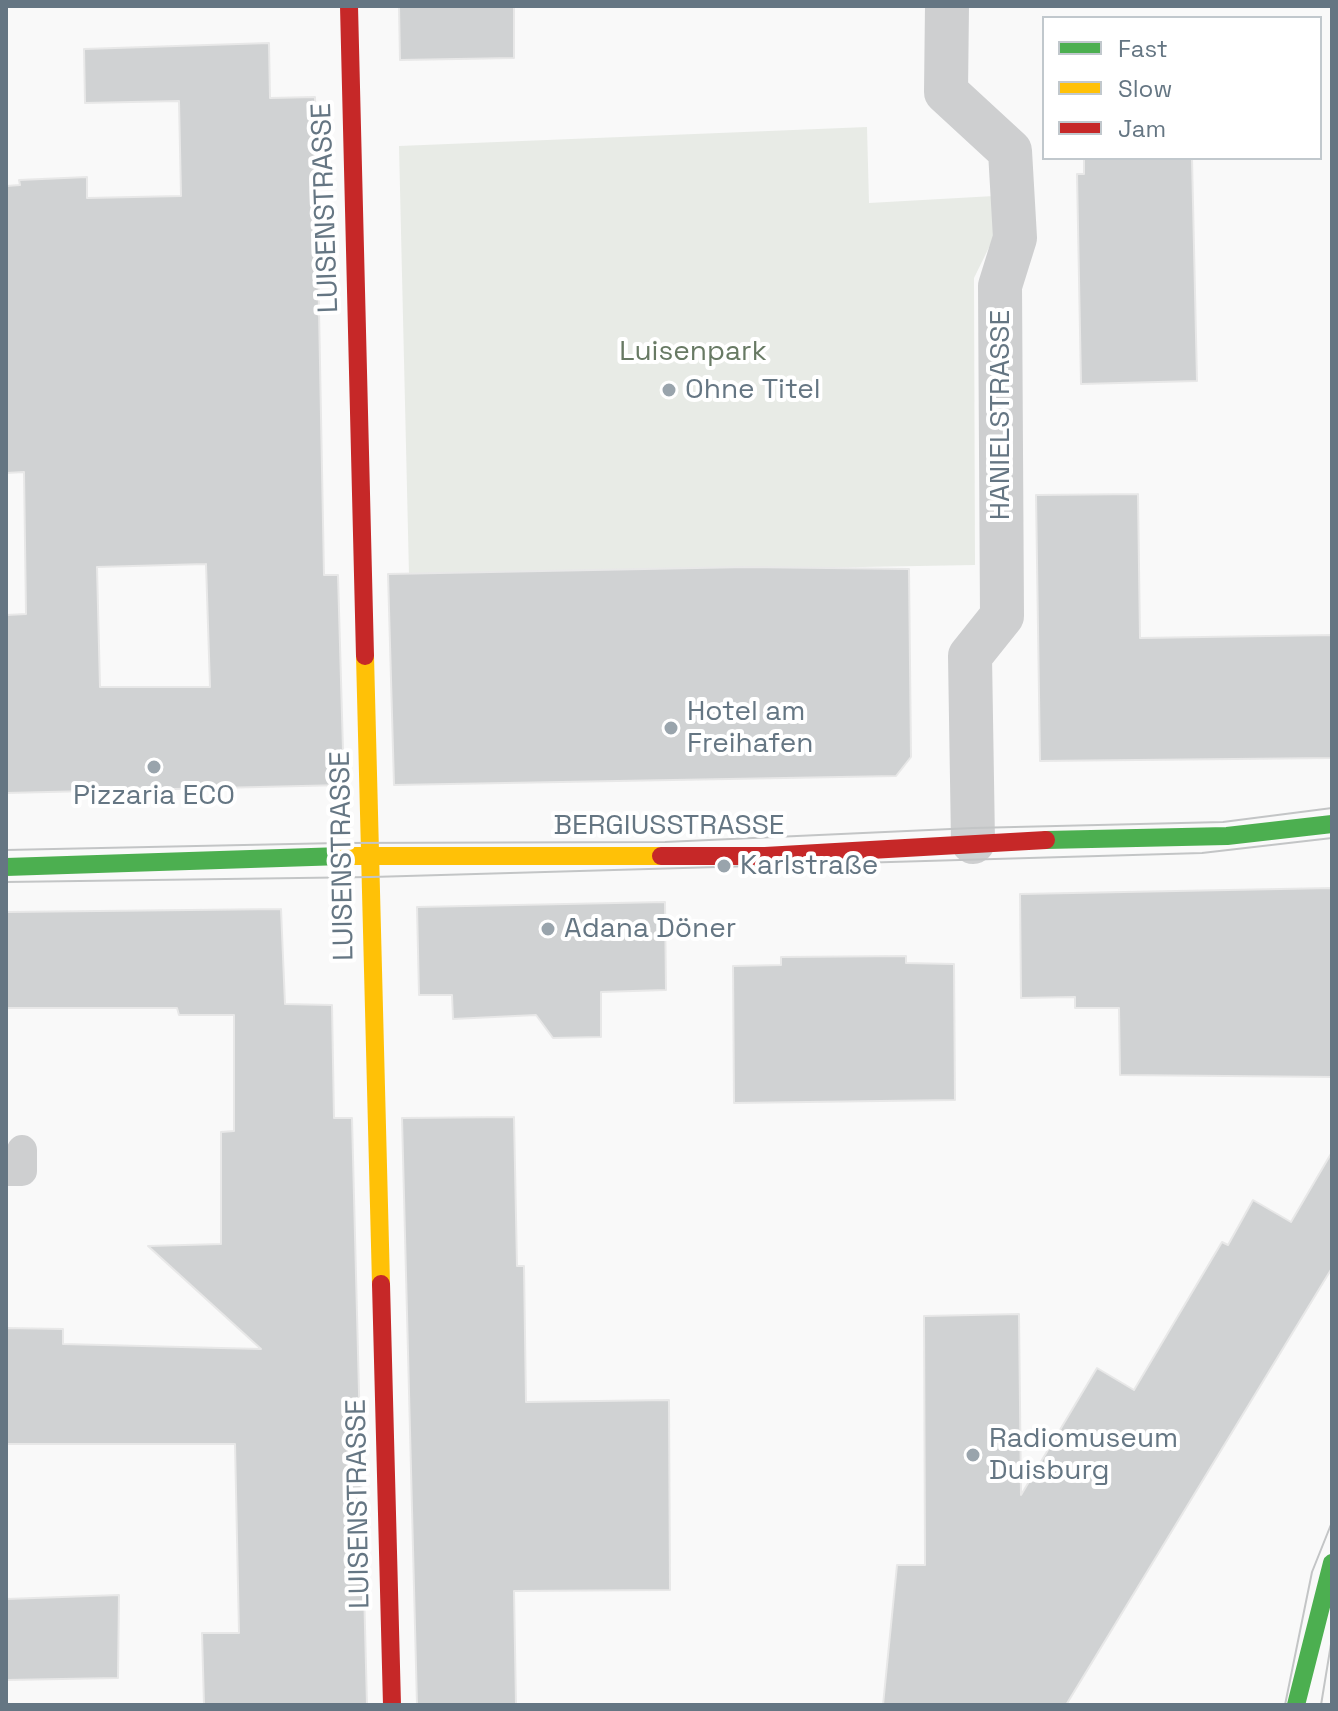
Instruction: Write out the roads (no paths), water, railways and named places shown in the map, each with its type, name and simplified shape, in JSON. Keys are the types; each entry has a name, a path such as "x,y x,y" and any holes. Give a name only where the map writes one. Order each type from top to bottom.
{"street":[{"name":"LUISENSTRASSE","path":"349,6 392,1705"},
{"name":"HANIELSTRASSE","path":"947,6 946,92 1010,151 1015,238 1000,286 1002,616 970,656 973,842"},
{"name":"BERGIUSSTRASSE","path":"6,867 371,855 765,856 973,842 1227,836 1332,824"},
{"path":"1300,1702 1331,1569"}],"tram line":[{"path":"6,850 339,843 665,842 973,828 1223,822 1332,808"},
{"path":"6,882 372,877 1202,853 1332,838"},
{"path":"1285,1705 1312,1572 1332,1522"},
{"path":"1321,1705 1332,1638"}],"place":[{"name":"Ohne Titel","path":"669,390"},
{"name":"Hotel am Freihafen","path":"671,728"},
{"name":"Pizzaria ECO","path":"154,767"},
{"name":"Karlstraße","path":"724,866"},
{"name":"Adana Döner","path":"548,929"},
{"name":"Radiomuseum Duisburg","path":"973,1455"}],"park label":[{"name":"Luisenpark","path":"693,352"}]}
